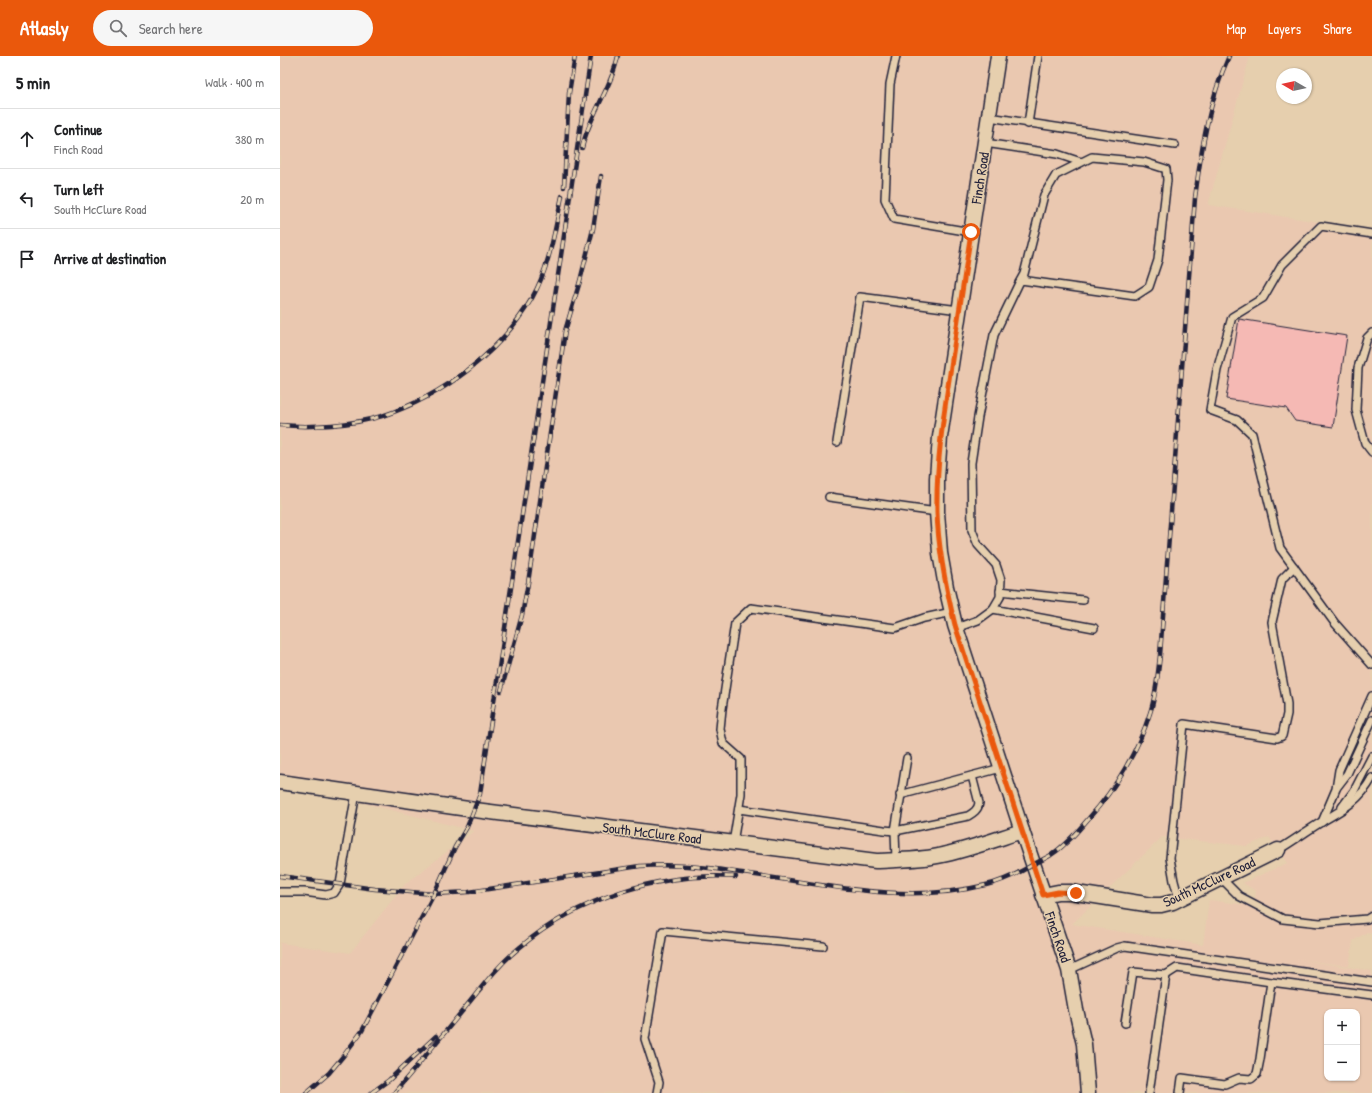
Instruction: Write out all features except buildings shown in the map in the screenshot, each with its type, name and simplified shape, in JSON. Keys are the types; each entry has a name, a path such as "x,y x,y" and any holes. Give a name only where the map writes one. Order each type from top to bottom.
{"street":[{"name":"Finch Road","path":"998,56 940,437 937,478 937,512 940,553 956,628 1043,895 1070,970 1076,1010 1084,1044 1088,1093"},
{"name":"South McClure Road","path":"280,782 475,810 876,861 910,860 938,856 966,849 1022,831"},
{"name":"South McClure Road","path":"1043,895 1058,892 1070,892 1155,906 1164,905 1278,850"}],"lane":[{"path":"896,56 890,84 885,199 894,219 971,232"},
{"path":"1028,124 1038,56"},
{"path":"989,118 1174,145"},
{"path":"985,143 1057,154 1081,162"},
{"path":"956,628 978,620 993,609 1000,598 1001,580 996,565 978,545 972,530 971,463 978,417 994,335 1021,280 1024,274 1044,195 1056,174 1092,157 1144,162 1166,169 1167,180 1158,260 1149,287 1135,296 1021,280"},
{"path":"1372,234 1320,226 1282,265 1263,298 1232,317 1217,370 1210,410 1237,420 1252,434 1280,548 1334,622 1372,665"},
{"path":"837,442 860,297 959,310"},
{"path":"1372,333 1367,338 1358,368 1356,410 1365,443 1372,452"},
{"path":"829,497 937,512"},
{"path":"1179,899 1172,873 1170,858 1184,724 1277,738 1281,737 1287,714 1287,704 1272,622 1282,579 1294,567"},
{"path":"1000,590 1082,600"},
{"path":"733,843 741,794 741,759 723,743 720,729 735,623 751,608 895,628 924,618 952,612"},
{"path":"993,609 1094,628"},
{"path":"1336,789 1339,770 1372,696"},
{"path":"1322,822 1336,789 1347,774 1372,720"},
{"path":"1336,814 1354,791 1372,756"},
{"path":"896,860 895,831 907,758"},
{"path":"900,795 1002,768"},
{"path":"738,809 895,831 968,816 974,813 979,806 979,803 972,776"},
{"path":"1357,799 1366,790 1372,778"},
{"path":"1278,850 1372,791"},
{"path":"280,892 304,892 326,895 334,892 340,884 356,793"},
{"path":"1221,878 1239,896 1283,919 1320,923 1367,920 1372,916"},
{"path":"657,1093 659,1082 645,1039 663,931 823,946"},
{"path":"1070,970 1124,946 1372,982"},
{"path":"1125,1023 1132,972 1166,975 1177,968 1372,995"},
{"path":"1149,1093 1166,975"},
{"path":"1180,1093 1182,1078 1225,1084 1239,1078 1251,1079 1257,1074 1271,982"}],"shaded area":[{"path":"280,56 1250,56 1208,205 1372,230 1372,933 1367,932 1353,941 1349,966 1296,959 1372,971 1372,1093 280,1093 280,943 350,953 405,884 474,831 280,782","holes":["1162,837 1247,846 1269,837 1287,863 1243,883 1256,891 1254,906 1209,900 1203,945 1072,924"]}],"railway":[{"path":"564,187 569,93 575,56"},
{"path":"306,1093 329,1073 362,1031 434,894 455,847 467,827 480,794 591,56"},
{"path":"582,148 585,136 615,68 618,56"},
{"path":"280,876 375,889 434,894 469,892 640,866 662,865 710,868 864,891 925,893 956,891 986,885 1005,879 1051,855 1062,847 1099,807 1117,782 1139,741 1154,699 1160,655 1195,198 1200,162 1211,108 1229,56"},
{"path":"501,691 522,615 565,331 580,281 593,229 601,176"},
{"path":"280,425 332,425 358,422 382,416 427,397 468,370 504,337 519,318 538,287 547,262 562,196"},
{"path":"394,1093 497,969 519,948 542,930 593,902 649,884 678,879 736,877"},
{"path":"371,1093 389,1080 436,1036"}],"route":[{"path":"971,232 940,437 937,478 937,512 940,553 955,625 1043,895 1058,892 1076,893"}]}
